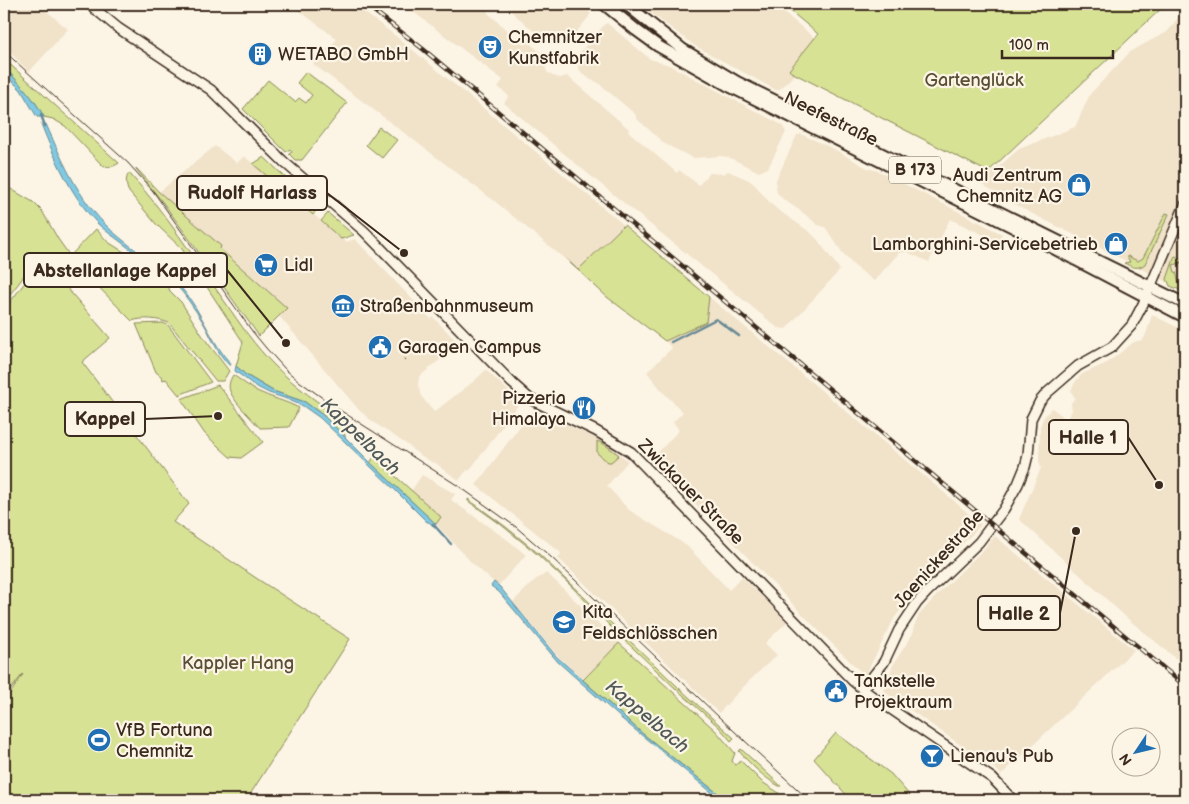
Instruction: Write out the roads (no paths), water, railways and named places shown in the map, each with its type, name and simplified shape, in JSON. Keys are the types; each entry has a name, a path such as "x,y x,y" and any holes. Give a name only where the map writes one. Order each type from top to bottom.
{"main road":[{"name":"Zwickauer Straße","path":"89,4 123,32 211,90 284,162 364,231 512,383 530,398 596,431 631,452 853,681 984,772 1013,800"},
{"name":"Neefestraße","path":"604,4 658,46 726,85 1148,292 1185,304"},
{"name":"Neefestraße","path":"626,4 682,49 731,78 1148,292 1185,317"},
{"name":"Jaenickestraße","path":"863,689 884,662 899,630 913,608 979,542 1004,510 1025,467 1030,441 1031,419 1040,401 1078,366 1105,351 1118,341 1132,325 1185,205"}],"water":[{"path":"4,67 31,97 44,117 37,117 21,90 4,73"},
{"path":"41,124 46,124 67,170 94,212 105,225 176,282 196,308 231,364 230,366 223,358 196,312 176,285 97,223 79,201 64,177"},
{"path":"236,366 246,375 273,391 305,402 324,416 436,524 433,526 427,522 320,418 303,406 255,386 235,371"},
{"path":"494,582 556,656 643,734 716,792 730,800 724,800 710,791 623,720 558,662 499,592 491,586"}],"waterway":[{"name":"Kappelbach","path":"41,115 45,126"},
{"path":"671,342 716,319 739,336"},
{"name":"Kappelbach","path":"433,524 451,544"}],"tram line":[{"path":"4,51 128,163 153,191 252,331 286,370 338,409 460,487 516,527 552,558 809,800"}],"railway":[{"path":"365,4 423,49 1185,686"}],"place":[{"name":"Chemnitzer Kunstfabrik","path":"490,47"},
{"name":"WETABO GmbH","path":"260,54"},
{"name":"Audi Zentrum Chemnitz AG","path":"1079,185"},
{"name":"Lamborghini-Servicebetrieb","path":"1116,244"},
{"name":"Rudolf Harlass","path":"404,253"},
{"name":"Lidl","path":"266,265"},
{"name":"Straßenbahnmuseum","path":"343,306"},
{"name":"Abstellanlage Kappel","path":"286,343"},
{"name":"Garagen Campus","path":"380,347"},
{"name":"Pizzeria Himalaya","path":"584,408"},
{"name":"Kappel","path":"218,416"},
{"name":"Halle 1","path":"1159,485"},
{"name":"Halle 2","path":"1076,531"},
{"name":"Kita Feldschlösschen","path":"564,622"},
{"name":"Tankstelle Projektraum","path":"836,691"},
{"name":"VfB Fortuna Chemnitz","path":"99,740"},
{"name":"Lienau's Pub","path":"932,756"}],"park label":[{"name":"Gartenglück","path":"974,80"},
{"name":"Kappler Hang","path":"238,663"}]}
